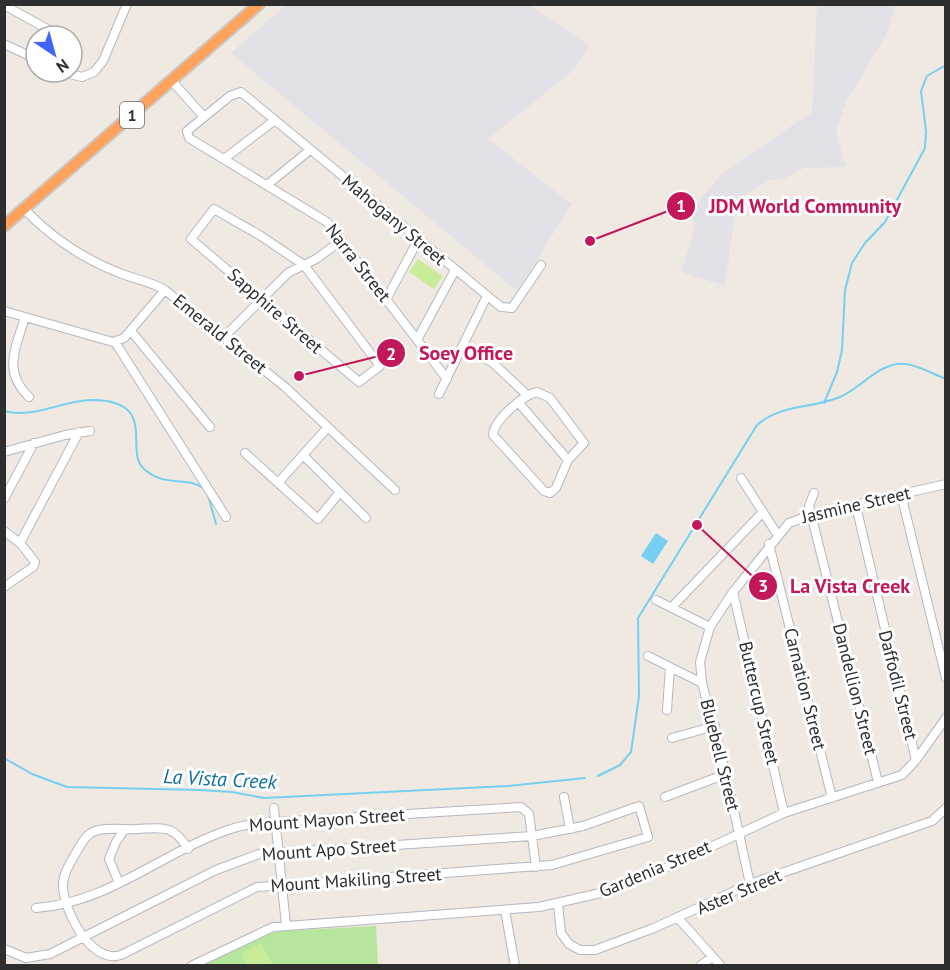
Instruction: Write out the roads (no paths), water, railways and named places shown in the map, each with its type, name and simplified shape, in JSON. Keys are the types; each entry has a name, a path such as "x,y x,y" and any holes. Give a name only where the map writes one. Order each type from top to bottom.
{"highway":[{"name":"1","path":"4,226 251,7"}],"street":[{"path":"84,76 99,67 127,4"},
{"path":"4,17 7,7 38,24"},
{"path":"4,44 24,53"},
{"path":"171,80 204,117"},
{"name":"Mahogany Street","path":"204,117 238,92 505,309 512,308 541,265"},
{"name":"Narra Street","path":"204,117 186,134 327,222 447,379"},
{"path":"224,159 275,120"},
{"path":"267,185 310,150"},
{"name":"Emerald Street","path":"24,209 50,234 77,251 118,273 150,282 165,290 285,387 395,490"},
{"name":"Sapphire Street","path":"214,209 268,240 304,265 380,366 359,382 192,239 214,209"},
{"path":"224,337 293,268 304,265 342,240"},
{"path":"386,300 418,240"},
{"path":"417,340 455,270"},
{"path":"4,311 106,342 116,342 131,331 165,290"},
{"path":"439,394 487,296"},
{"path":"25,317 12,367 16,382 28,397"},
{"path":"131,331 210,427"},
{"path":"116,342 226,517"},
{"path":"463,346 493,363 527,395"},
{"path":"537,392 546,394 582,438 583,445 568,460 556,488 548,493 494,438 494,428 527,395 537,392"},
{"path":"519,403 568,460"},
{"path":"278,483 327,428"},
{"path":"4,452 90,431"},
{"path":"20,543 79,432"},
{"path":"4,500 34,443"},
{"path":"244,453 318,519 340,492"},
{"path":"303,455 366,518"},
{"path":"741,478 777,534"},
{"name":"Jasmine Street","path":"710,627 777,534 789,523 811,515 945,484"},
{"name":"Dandellion Street","path":"814,493 809,503 811,515 878,782"},
{"path":"901,494 945,678"},
{"name":"Daffodil Street","path":"856,506 916,760"},
{"path":"672,608 762,513"},
{"path":"4,531 34,557 33,567 4,587"},
{"path":"4,544 12,537"},
{"name":"Carnation Street","path":"770,544 832,798"},
{"name":"Buttercup Street","path":"733,592 784,813"},
{"path":"656,600 710,627"},
{"name":"Bluebell Street","path":"710,627 700,662 702,683 715,726 750,884"},
{"path":"648,656 702,683"},
{"path":"667,710 670,667"},
{"name":"Gardenia Street","path":"191,966 256,933 286,925 505,910 558,904 631,883 784,813 902,775 916,760 945,718"},
{"path":"672,738 715,726"},
{"path":"665,797 726,774"},
{"path":"564,797 570,829"},
{"name":"Mount Apo Street","path":"4,949 30,962 84,938 235,861 259,854 532,836 570,829 639,806 648,837"},
{"name":"Mount Mayon Street","path":"36,908 67,904 119,883 235,828 275,822 518,807 526,810 532,836"},
{"path":"274,808 286,925"},
{"name":"Aster Street","path":"558,904 561,933 569,944 580,950 595,950 678,918 750,884 932,821 945,808"},
{"path":"84,938 67,904 63,879 84,840 97,830 171,830 181,838 188,849"},
{"path":"119,883 110,859 116,842 124,830"},
{"path":"532,836 536,867"},
{"name":"Mount Makiling Street","path":"84,938 101,954 117,957 246,892 281,885 536,867 579,859 648,837"},
{"path":"505,910 515,966"},
{"path":"678,918 721,966"},
{"path":"700,966 712,957"}],"water":[{"path":"656,533 668,541 653,564 641,556"}],"waterway":[{"path":"824,403 837,372 842,350 845,290 852,263 865,243 885,222 925,148 926,131 921,91 927,76 946,65"},
{"name":"La Vista Creek","path":"598,776 620,765 631,752 639,696 638,618 757,425 777,413 840,397 882,369 897,364 915,366 946,379"},
{"path":"4,411 26,413 80,401 112,402 125,408 133,417 139,461 144,469 160,478 190,483 203,488"},
{"path":"208,495 216,524"},
{"name":"La Vista Creek","path":"4,758 32,774 67,787 199,790 232,792 264,798 507,786 585,778"}],"place":[{"name":"JDM World Community","path":"590,241"},
{"name":"Soey Office","path":"299,376"},
{"name":"La Vista Creek","path":"697,525"}]}
